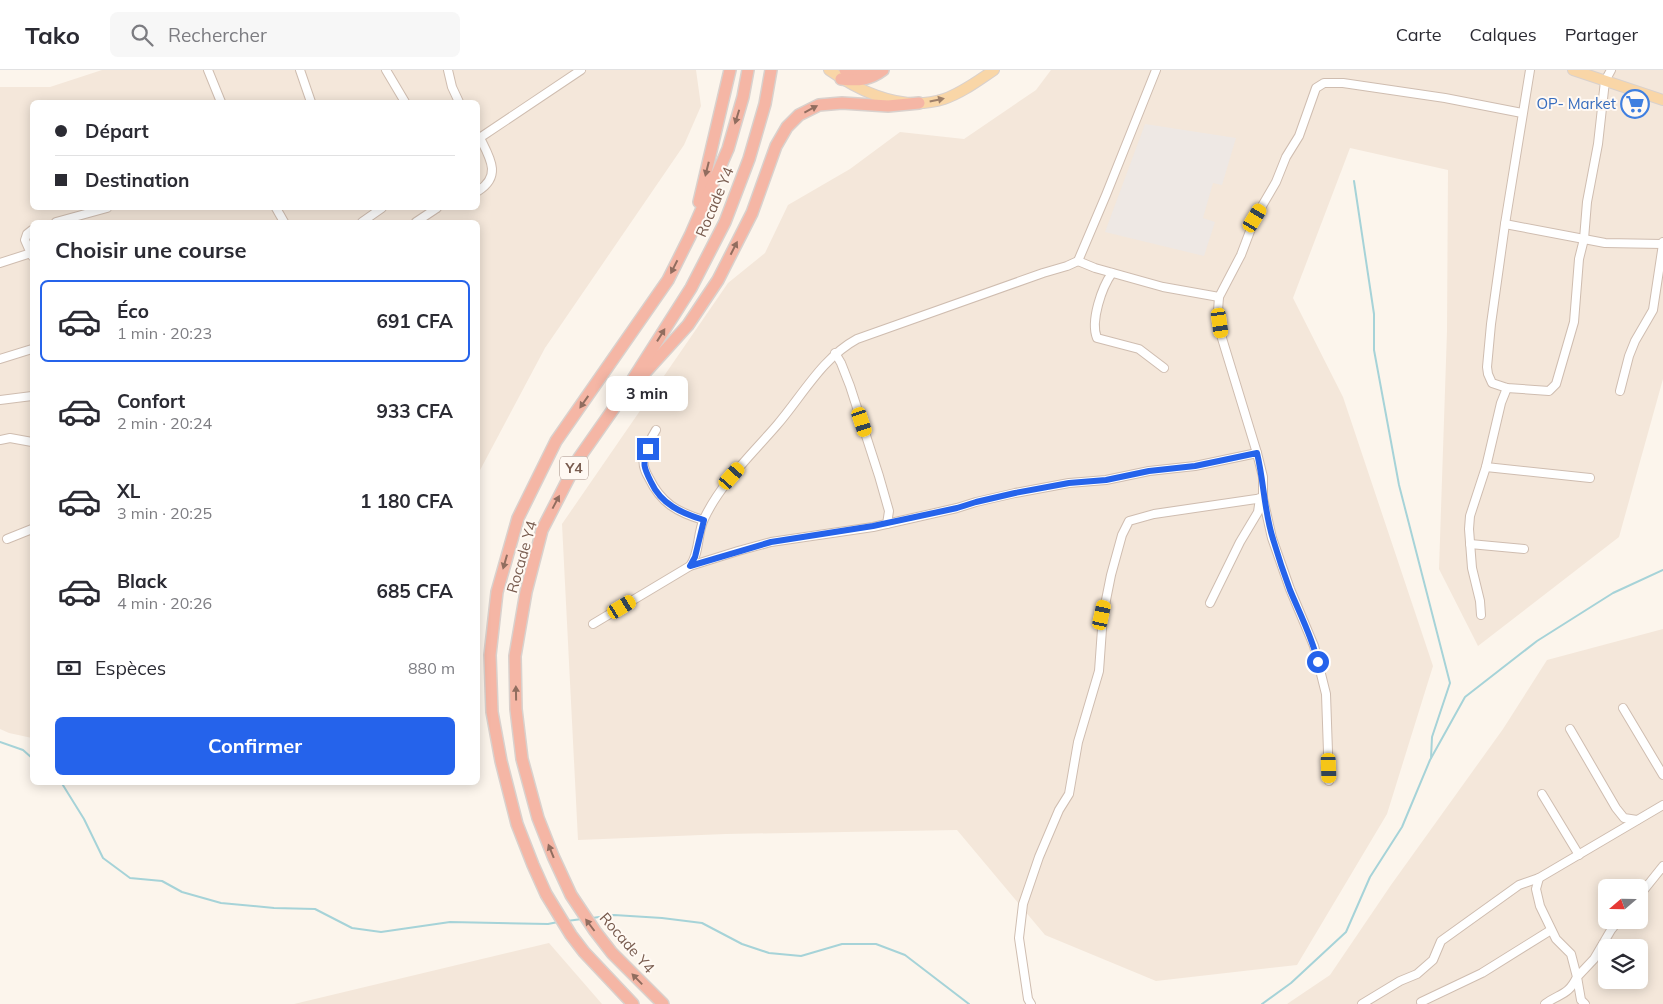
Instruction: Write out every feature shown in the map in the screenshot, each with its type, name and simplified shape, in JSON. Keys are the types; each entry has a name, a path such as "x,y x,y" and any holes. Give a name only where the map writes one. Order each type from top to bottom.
{"highway":[{"path":"690,236 730,70"},
{"name":"Rocade Y4","path":"633,1004 584,952 567,929 546,894 517,824 501,761 492,712 490,655 497,592 518,518 556,441 668,280 690,236 728,150 743,97 748,70"},
{"name":"Rocade Y4","path":"663,1004 612,953 580,912 538,818 522,759 516,710 515,656 526,592 542,530 579,458 622,398 691,288 724,222 749,159 765,104 772,70"},
{"path":"843,74 870,70"},
{"path":"843,74 856,81 876,75 883,70"},
{"path":"622,398 688,324 718,280 752,213 776,146 787,127 800,115 819,104 842,103 888,106 919,103"}],"main road":[{"path":"829,70 843,74 864,92 889,100 919,103 945,99 994,70"},
{"path":"1573,70 1663,100"}],"street":[{"path":"209,70 220,100"},
{"path":"300,70 310,100"},
{"path":"386,70 404,100"},
{"path":"448,70 452,87 458,100"},
{"path":"1078,261 1156,70"},
{"path":"1530,70 1505,224 1487,367 1492,383 1507,388 1549,391 1556,384 1574,322 1579,259 1584,239 1587,202 1598,144 1605,81 1611,70"},
{"path":"480,189 491,178 492,168 480,135 577,71"},
{"path":"1210,603 1240,542 1258,512 1262,498 1263,477 1221,335 1218,311 1219,296 1241,255 1255,218 1276,182 1286,157 1299,136 1316,88 1319,85 1343,83 1445,98 1522,113"},
{"path":"63,220 100,210"},
{"path":"365,220 379,210"},
{"path":"419,220 434,210"},
{"path":"1505,224 1620,245 1663,243 1653,310 1632,349 1620,391"},
{"path":"30,232 25,236 30,250"},
{"path":"0,263 30,256"},
{"path":"690,566 695,557 704,520 732,476 777,425 835,353 856,339 1078,261 1163,288 1219,296"},
{"path":"1112,272 1103,287 1100,301 1094,330 1098,338 1139,349 1164,368"},
{"path":"0,359 30,350"},
{"path":"835,353 850,386 879,476 888,511 887,524"},
{"path":"1481,615 1480,601 1472,568 1470,516 1486,467 1501,403 1507,388"},
{"path":"0,400 30,396"},
{"path":"656,430 644,459 644,466 654,490 661,498 679,510 704,520"},
{"path":"0,440 10,438 30,442"},
{"path":"593,624 690,566 771,542 887,524 1015,493 1069,483 1106,480 1257,453"},
{"path":"1486,467 1590,478"},
{"path":"1262,498 1272,538 1290,589 1314,646 1326,694 1329,781"},
{"path":"1031,1004 1028,999 1019,938 1023,904 1046,841 1059,810 1069,794 1078,742 1099,671 1102,615 1122,535 1129,520 1154,514 1262,498"},
{"path":"6,539 30,530"},
{"path":"1470,544 1524,549"},
{"path":"1623,708 1663,775"},
{"path":"1570,729 1616,808 1624,818 1637,820"},
{"path":"1542,794 1579,855"},
{"path":"1362,1004 1400,981 1417,974 1433,960 1441,941 1519,885 1539,878 1663,805"},
{"path":"1648,885 1663,866"},
{"path":"1539,878 1536,889 1540,906 1556,939 1571,954 1581,1000 1585,1004"},
{"path":"1545,1004 1572,988 1577,977 1594,959 1612,929"},
{"path":"1421,1002 1482,973 1551,930"}],"shaded area":[{"path":"102,70 696,70 701,106 684,145 545,348 480,470 480,220 30,220 30,738 0,729 0,87 50,87"},
{"path":"1051,70 1663,70 1663,379 1619,537 1478,646 1439,569 1447,331 1448,170 1350,148 1293,298 1343,397 1433,666 1387,814 1297,965 1156,981 1045,935 957,830 726,834 578,840 562,524 728,283 765,253 788,205 850,169 900,132 964,139 1036,90"},
{"path":"1145,124 1236,138 1222,185 1213,183 1203,218 1215,222 1204,256 1105,232"},
{"path":"1663,629 1663,1004 1287,1004 1330,975 1391,885 1503,729 1547,660"},
{"path":"549,943 602,1004 294,1004"}],"waterway":[{"path":"1354,181 1374,314 1374,350 1399,485 1450,683 1432,737 1431,758"},
{"path":"1262,1004 1291,983 1346,932 1370,877 1402,827 1430,760 1465,697 1537,641 1613,593 1663,570"},
{"path":"0,742 23,750 30,756"},
{"path":"63,785 84,819 103,858 130,878 162,881 182,892 221,903 274,908 315,909 352,928 381,932 450,922 548,924 558,922"},
{"path":"592,918 614,915 702,923 742,944 769,953 801,956 842,944 876,944 905,955 969,1004"},
{"path":"567,921 582,919"}],"place":[{"name":"OP- Market","path":"1635,104"}],"route":[{"path":"648,449 644,459 644,466 657,494 666,503 689,515 704,520 695,557 690,566 771,542 819,536 873,526 1015,493 1069,483 1113,479 1149,471 1195,466 1257,453 1263,477 1263,498 1272,538 1290,589 1314,646 1318,662"}]}
